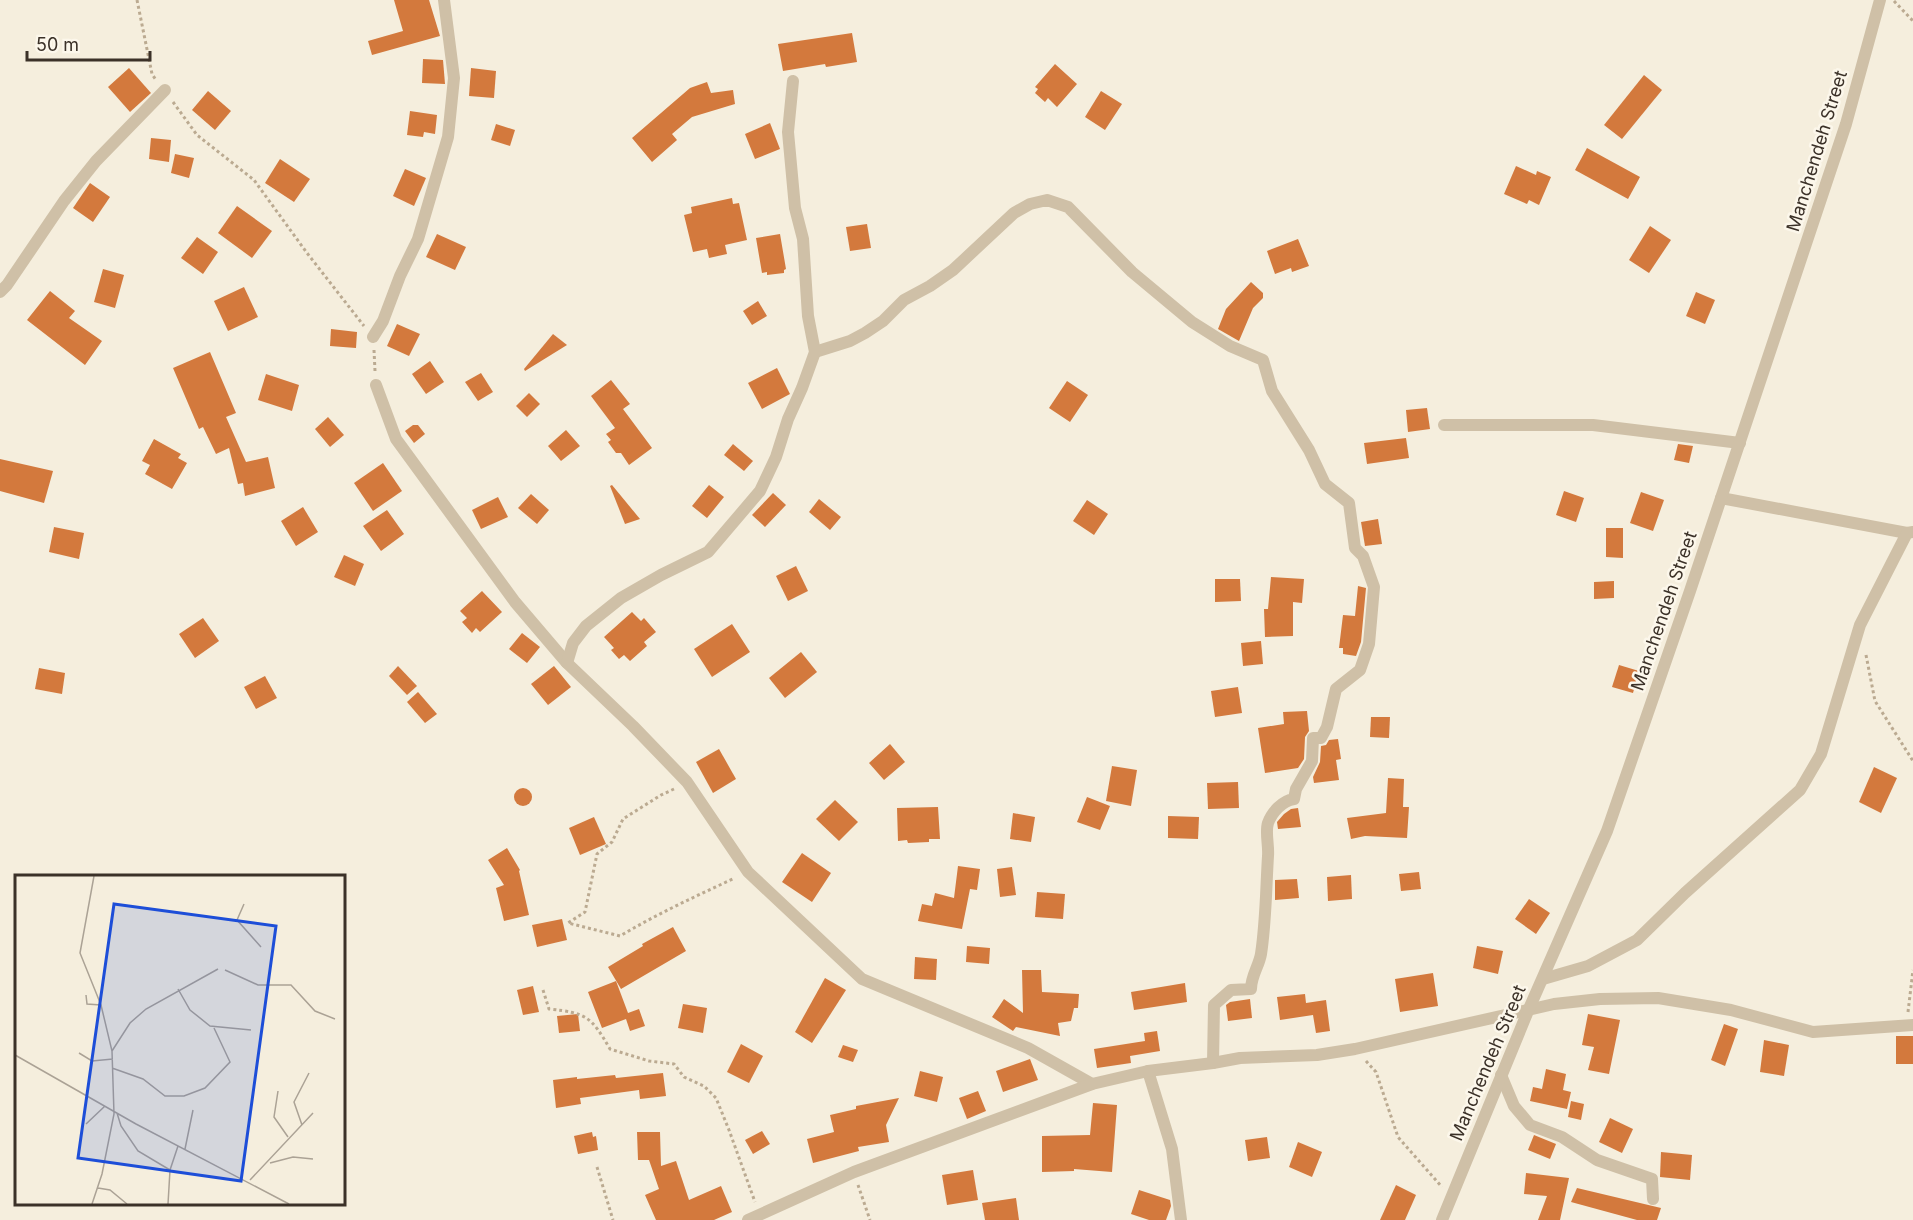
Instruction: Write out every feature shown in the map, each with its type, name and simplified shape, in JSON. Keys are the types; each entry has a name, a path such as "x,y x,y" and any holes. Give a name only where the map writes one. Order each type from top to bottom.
{"street":[{"path":"373,337 383,321 400,276 418,239 448,137 454,78 444,0"},
{"name":"Manchendeh Street","path":"1442,1220 1528,1011 1607,831 1846,124 1880,0"},
{"path":"567,663 573,643 586,626 621,598 708,552 760,491 776,457 788,419 815,352 808,316 803,239 795,208 788,132 793,81"},
{"path":"0,292 64,201 96,162 165,90"},
{"path":"815,352 850,341 865,333 883,321 904,300 953,270 1014,213 1030,204 1047,200 1068,207 1132,272 1192,322 1230,346 1263,360 1272,392 1309,450 1325,484 1349,503 1355,548 1363,556 1374,587 1370,644 1360,670 1336,689 1327,727 1321,738 1314,738 1312,761 1296,789 1294,799 1277,808 1267,825 1269,850 1260,957 1251,979 1251,989 1231,990 1214,1005 1214,1063"},
{"path":"376,385 396,439 515,602 567,663 687,782 748,872 862,979 1028,1048 1092,1084"},
{"path":"1444,425 1593,426 1740,443"},
{"path":"1543,979 1588,966 1637,940 1685,893 1800,790 1821,754 1860,625 1910,532 1721,498"},
{"path":"748,1220 764,1216 854,1172 1092,1084 1148,1071 1240,1058 1317,1055 1554,1004 1600,999 1658,998 1731,1010 1813,1032 1910,1026"},
{"path":"1148,1071 1172,1149 1181,1220"},
{"path":"1502,1076 1514,1106 1530,1125 1562,1137 1597,1160 1652,1179 1653,1199"}],"path":[{"path":"137,0 152,74 197,135 254,180 307,253 373,337 376,385"},
{"path":"1892,0 1913,21"},
{"path":"1860,625 1875,701 1913,761"},
{"path":"687,782 623,819 612,842 597,854 585,912 568,923 620,936 660,912 680,905 748,872"},
{"path":"1910,1026 1913,970"},
{"path":"543,990 549,1009 584,1015 597,1026 610,1049 649,1061 674,1064 684,1077 704,1086 716,1098 749,1189 764,1216"},
{"path":"1355,1048 1376,1072 1398,1137 1451,1198"},
{"path":"597,1167 614,1220"},
{"path":"854,1172 870,1220"}],"building":[{"path":"394,0 429,0 440,36 372,55 368,41 403,31"},
{"path":"852,33 857,62 826,67 825,64 783,71 778,44"},
{"path":"423,59 443,60 445,84 422,83"},
{"path":"1055,64 1077,84 1057,107 1048,98 1045,102 1035,93 1038,89 1035,87"},
{"path":"129,68 151,93 130,112 108,87"},
{"path":"471,68 496,71 494,98 469,96"},
{"path":"1644,75 1662,90 1622,139 1604,125"},
{"path":"707,82 711,93 733,90 735,104 692,117 672,134 677,140 652,162 632,138 690,88"},
{"path":"208,91 231,111 215,130 192,110"},
{"path":"1101,91 1122,104 1105,130 1085,117"},
{"path":"410,111 437,115 435,134 424,132 423,137 407,135"},
{"path":"770,123 780,149 755,159 745,134"},
{"path":"496,124 515,130 510,146 491,140"},
{"path":"151,138 171,140 169,162 149,159"},
{"path":"1587,148 1640,177 1628,199 1575,170"},
{"path":"175,154 194,158 189,178 171,173"},
{"path":"280,159 310,179 294,202 265,183"},
{"path":"1516,166 1536,175 1537,171 1551,177 1539,205 1529,200 1527,204 1504,194"},
{"path":"405,169 426,178 414,206 393,196"},
{"path":"90,183 110,197 93,222 73,208"},
{"path":"732,198 733,204 739,203 747,240 725,245 727,254 709,258 707,249 693,252 684,215 692,213 691,207"},
{"path":"237,206 272,231 252,258 218,233"},
{"path":"867,224 871,248 850,251 846,227"},
{"path":"1650,226 1671,240 1649,273 1629,260"},
{"path":"437,234 466,247 455,270 426,257"},
{"path":"780,234 786,269 784,273 767,275 767,272 762,273 756,238"},
{"path":"197,237 218,252 203,274 181,258"},
{"path":"1298,239 1309,266 1292,272 1291,268 1275,274 1267,251"},
{"path":"103,269 124,275 115,308 94,302"},
{"path":"1251,282 1263,293 1263,298 1253,308 1239,341 1218,329 1226,309"},
{"path":"244,287 258,317 228,331 214,301"},
{"path":"50,291 75,311 69,318 102,341 85,365 27,320"},
{"path":"1696,292 1715,300 1705,324 1686,316"},
{"path":"758,301 767,316 752,325 743,311"},
{"path":"397,324 420,334 409,356 387,346"},
{"path":"331,329 357,332 356,348 330,346"},
{"path":"553,334 567,345 525,371 524,369"},
{"path":"210,352 236,413 226,417 246,462 268,457 275,488 245,496 243,483 238,484 229,448 216,454 203,427 199,429 173,368"},
{"path":"430,361 444,382 426,394 412,374"},
{"path":"777,368 790,394 762,409 748,383"},
{"path":"481,373 493,392 478,401 465,382"},
{"path":"266,374 299,385 292,411 258,400"},
{"path":"611,380 630,404 623,409 652,448 629,465 621,453 616,453 608,442 611,440 606,434 615,428 591,396"},
{"path":"1067,381 1088,395 1070,422 1049,408"},
{"path":"529,393 540,404 527,417 516,406"},
{"path":"1427,408 1430,429 1408,432 1406,410"},
{"path":"328,417 344,435 330,447 315,429"},
{"path":"413,425 418,425 425,434 414,443 405,431"},
{"path":"566,430 580,446 561,461 548,446"},
{"path":"1406,438 1409,458 1367,464 1364,443"},
{"path":"154,439 181,454 178,458 187,463 172,489 145,474 150,465 142,461"},
{"path":"733,444 753,461 744,471 724,455"},
{"path":"1678,444 1693,446 1689,463 1674,460"},
{"path":"0,459 53,471 44,503 0,491"},
{"path":"383,463 402,491 373,511 354,483"},
{"path":"612,485 640,519 625,524 610,486"},
{"path":"709,485 724,497 707,518 692,506"},
{"path":"1564,491 1584,498 1576,522 1556,515"},
{"path":"1641,492 1664,500 1653,531 1630,523"},
{"path":"773,493 786,505 765,527 752,515"},
{"path":"531,494 549,510 537,524 518,508"},
{"path":"498,497 508,517 481,529 472,510"},
{"path":"819,499 841,517 830,530 809,512"},
{"path":"1087,500 1108,514 1094,535 1073,521"},
{"path":"303,507 318,532 296,546 281,521"},
{"path":"387,510 404,534 381,551 363,526"},
{"path":"1378,519 1382,544 1365,546 1361,522"},
{"path":"54,527 84,533 79,559 49,552"},
{"path":"1606,528 1623,528 1623,558 1606,557"},
{"path":"344,555 364,564 355,586 334,577"},
{"path":"796,566 808,591 788,601 776,576"},
{"path":"1271,577 1304,579 1302,603 1293,602 1293,636 1265,637 1264,609 1268,609"},
{"path":"1215,579 1240,579 1241,601 1215,602"},
{"path":"1614,581 1614,598 1594,599 1594,582"},
{"path":"1358,586 1366,588 1361,642 1356,656 1343,654 1343,648 1339,648 1343,615 1355,616"},
{"path":"482,591 502,612 480,632 476,628 472,633 462,622 467,618 460,611"},
{"path":"632,612 641,621 644,618 656,632 644,642 647,646 630,661 624,655 619,659 611,650 614,648 604,637"},
{"path":"203,618 219,641 195,658 179,634"},
{"path":"732,624 750,652 712,677 694,649"},
{"path":"522,633 540,647 527,663 509,649"},
{"path":"1261,641 1263,664 1243,666 1241,643"},
{"path":"801,652 817,672 785,698 769,678"},
{"path":"1619,665 1639,671 1633,693 1612,687"},
{"path":"398,666 417,686 407,695 389,676"},
{"path":"554,666 571,687 548,705 531,684"},
{"path":"39,668 65,673 62,694 35,689"},
{"path":"265,676 277,698 256,709 244,687"},
{"path":"1238,687 1242,713 1215,717 1211,691"},
{"path":"418,692 437,714 425,723 407,702"},
{"path":"1307,711 1309,731 1305,737 1304,759 1298,768 1265,773 1258,728 1284,724 1283,712"},
{"path":"1371,717 1390,717 1389,738 1370,737"},
{"path":"1338,739 1341,759 1336,760 1339,780 1314,783 1313,777 1320,762 1321,746 1326,745 1329,740"},
{"path":"890,744 905,762 884,780 869,763"},
{"path":"719,749 736,779 713,793 696,762"},
{"path":"1112,766 1137,770 1131,806 1106,801"},
{"path":"1874,767 1897,778 1881,813 1859,802"},
{"path":"1388,778 1404,779 1403,807 1409,807 1407,838 1365,836 1351,839 1347,818 1386,813"},
{"path":"1238,782 1239,808 1208,809 1207,783"},
{"path":"523,788 529,791 532,797 529,803 523,806 517,803 514,797 517,791"},
{"path":"1087,797 1110,806 1100,830 1077,822"},
{"path":"835,800 858,822 839,841 816,819"},
{"path":"938,807 940,839 908,843 907,840 898,841 897,808"},
{"path":"1298,808 1301,827 1278,829 1277,822 1284,814 1291,809"},
{"path":"1013,813 1035,817 1031,842 1010,839"},
{"path":"1168,816 1199,817 1198,839 1168,838"},
{"path":"594,817 606,844 580,855 569,828"},
{"path":"507,848 520,870 529,915 504,921 496,888 504,885 488,860"},
{"path":"802,853 831,873 812,902 782,882"},
{"path":"958,866 980,869 977,890 970,889 962,929 918,921 922,904 932,906 935,893 954,898"},
{"path":"1012,867 1016,895 1000,897 997,869"},
{"path":"1419,872 1421,889 1401,891 1399,874"},
{"path":"1351,875 1352,899 1328,901 1327,877"},
{"path":"1297,879 1299,898 1275,900 1275,880"},
{"path":"1037,892 1065,894 1063,919 1035,917"},
{"path":"1529,899 1550,913 1536,934 1515,919"},
{"path":"562,919 567,940 537,947 532,925"},
{"path":"673,927 686,951 621,989 608,967"},
{"path":"967,946 990,948 989,964 966,962"},
{"path":"1477,946 1503,951 1498,974 1473,968"},
{"path":"915,957 937,959 936,980 914,979"},
{"path":"1022,970 1041,970 1042,992 1079,994 1078,1008 1074,1008 1071,1021 1058,1023 1060,1036 1016,1027 1013,1031 992,1017 1004,999 1023,1013"},
{"path":"1433,973 1438,1006 1400,1012 1395,979"},
{"path":"825,978 846,990 812,1043 795,1032"},
{"path":"616,981 628,1013 639,1009 645,1026 630,1031 626,1019 602,1028 588,992"},
{"path":"1185,983 1187,1002 1134,1010 1131,992"},
{"path":"533,986 539,1012 523,1015 517,990"},
{"path":"1305,994 1306,1003 1326,1000 1330,1031 1316,1033 1313,1015 1280,1020 1277,997"},
{"path":"1250,999 1252,1018 1228,1021 1226,1005 1230,1002"},
{"path":"683,1004 707,1008 703,1033 678,1028"},
{"path":"578,1014 580,1031 559,1033 557,1016"},
{"path":"1588,1014 1620,1020 1609,1074 1588,1070 1594,1047 1582,1045"},
{"path":"1724,1024 1738,1029 1725,1066 1711,1060"},
{"path":"1157,1031 1160,1051 1130,1056 1131,1063 1097,1068 1094,1049 1145,1041 1144,1033"},
{"path":"1896,1036 1913,1036 1913,1064 1896,1064"},
{"path":"1764,1040 1789,1045 1784,1076 1760,1072"},
{"path":"741,1044 763,1056 749,1083 727,1072"},
{"path":"843,1045 858,1050 853,1062 838,1057"},
{"path":"1030,1059 1038,1080 1003,1092 996,1071"},
{"path":"1546,1069 1566,1074 1563,1090 1571,1092 1567,1109 1530,1101 1533,1087 1542,1089"},
{"path":"920,1071 943,1077 937,1102 914,1096"},
{"path":"663,1073 666,1096 640,1099 639,1090 580,1098 581,1104 556,1108 553,1080 615,1075 616,1078"},
{"path":"978,1091 986,1111 967,1119 959,1098"},
{"path":"899,1098 886,1125 889,1142 858,1147 859,1151 813,1163 807,1139 834,1132 830,1115 856,1109 856,1106"},
{"path":"1571,1101 1584,1104 1581,1120 1568,1117"},
{"path":"1093,1103 1117,1105 1112,1172 1074,1169 1074,1171 1042,1172 1042,1136 1090,1135"},
{"path":"1610,1118 1633,1129 1622,1153 1599,1142"},
{"path":"762,1131 770,1144 753,1154 745,1140"},
{"path":"592,1132 593,1137 596,1136 598,1150 578,1154 574,1136"},
{"path":"637,1132 660,1132 661,1166 676,1161 689,1200 721,1186 732,1212 714,1220 656,1220 645,1195 659,1189 649,1160 638,1160"},
{"path":"1534,1135 1556,1144 1550,1159 1528,1150"},
{"path":"1267,1137 1270,1158 1248,1161 1245,1140"},
{"path":"1298,1142 1322,1152 1312,1177 1289,1167"},
{"path":"1661,1152 1692,1155 1690,1180 1660,1177"},
{"path":"973,1170 978,1200 947,1205 942,1175"},
{"path":"1526,1173 1569,1178 1560,1220 1538,1220 1547,1196 1524,1194"},
{"path":"1396,1185 1416,1195 1405,1220 1380,1220"},
{"path":"1577,1188 1661,1208 1657,1220 1637,1220 1571,1202"},
{"path":"1139,1190 1170,1200 1171,1206 1166,1220 1149,1220 1131,1214"},
{"path":"1016,1198 1019,1220 985,1220 982,1203"}]}
